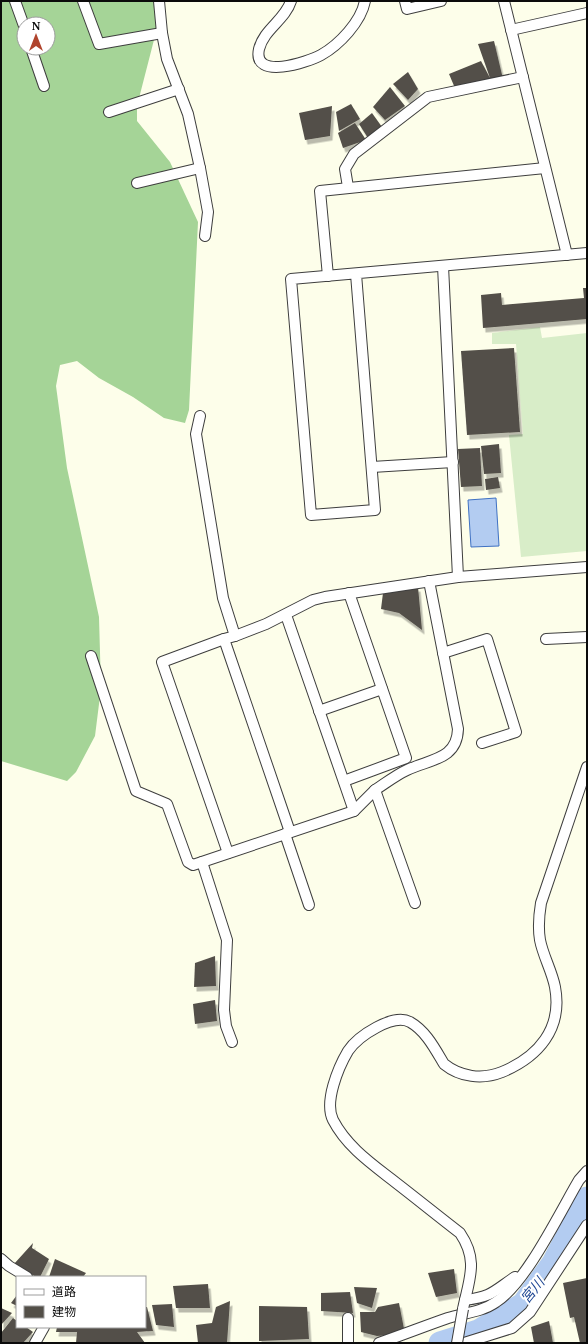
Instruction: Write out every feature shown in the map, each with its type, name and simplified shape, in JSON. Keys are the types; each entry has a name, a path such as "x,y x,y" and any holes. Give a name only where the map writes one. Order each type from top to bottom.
{"street":[{"path":"16,1 21,16"},
{"path":"83,1 99,44 162,33"},
{"path":"159,1 162,33 168,59 188,114 200,168 208,212 205,236"},
{"path":"291,1 288,11 264,35 259,50 260,60 266,66 278,68 320,55 336,44 353,25 365,1"},
{"path":"405,1 407,9 441,1"},
{"path":"504,1 567,255"},
{"path":"512,30 587,13"},
{"path":"34,56 44,86"},
{"path":"348,187 345,169 354,154 428,97 523,77"},
{"path":"109,112 179,89"},
{"path":"137,182 200,168"},
{"path":"328,276 320,191 545,168"},
{"path":"356,274 375,510 311,515 291,279 587,253"},
{"path":"443,266 458,577"},
{"path":"200,416 196,434 224,598 236,636"},
{"path":"372,468 453,462"},
{"path":"228,853 162,662 236,636 286,615 313,600 349,593 458,577 587,566"},
{"path":"91,656 136,790 168,804 188,862 193,865 354,811 376,790 406,770 446,754 458,741 458,729 430,581"},
{"path":"344,781 406,758 349,593"},
{"path":"286,615 354,811"},
{"path":"546,639 587,637"},
{"path":"224,639 288,833 309,905"},
{"path":"443,653 487,639 516,732 482,743"},
{"path":"320,711 382,689"},
{"path":"457,1343 464,1305 472,1274 471,1257 468,1245 460,1233 359,1153 344,1137 333,1119 329,1103 331,1092 349,1051 362,1037 388,1021 408,1021 420,1028 444,1064 450,1068 471,1076 481,1077 499,1073 520,1064 533,1055 545,1040 549,1034 554,1018 556,997 555,986 540,940 539,923 541,903 587,768"},
{"path":"376,790 415,903"},
{"path":"202,862 227,940 224,1010 226,1026 232,1042"},
{"path":"379,1343 449,1318 478,1310 496,1302 515,1285 579,1180 587,1171"},
{"path":"464,1343 512,1328 530,1312 587,1225"},
{"path":"1,1259 25,1276"},
{"path":"464,1305 495,1292 524,1271"},
{"path":"348,1318 348,1343"},
{"path":"35,1343 43,1328"}],"green space":[{"path":"1,1 164,1 137,106 137,121 170,162 198,222 189,410 185,423 164,418 133,397 99,378 77,361 60,365 56,386 67,468 99,617 101,688 95,736 76,772 67,781 1,761"},
{"path":"540,327 542,338 587,333 587,551 521,557 509,435 523,434 516,344 492,344 492,333"}],"water":[{"path":"496,498 499,546 471,547 468,500"}],"building":[{"path":"494,41 503,79 490,78 478,44"},
{"path":"481,61 491,82 455,88 449,74"},
{"path":"408,72 418,89 408,100 393,84"},
{"path":"390,87 405,106 385,120 373,107"},
{"path":"351,104 360,119 339,131 336,112"},
{"path":"332,106 330,136 305,140 299,113"},
{"path":"372,113 382,127 368,138 359,124"},
{"path":"355,123 366,140 343,148 338,133"},
{"path":"583,288 587,288 587,319 483,328 481,295 501,293 502,305 584,298"},
{"path":"514,348 520,432 467,435 461,351"},
{"path":"499,444 501,473 484,474 481,446"},
{"path":"480,448 482,486 461,487 458,449"},
{"path":"498,477 500,488 486,490 485,479"},
{"path":"418,587 422,630 399,613 381,609 383,593"},
{"path":"215,956 216,986 194,987 195,963"},
{"path":"215,1000 217,1021 195,1024 193,1004"},
{"path":"33,1243 32,1248 49,1259 40,1276 34,1276 14,1264"},
{"path":"55,1259 86,1273 84,1276 49,1276"},
{"path":"454,1269 457,1293 436,1297 428,1273"},
{"path":"587,1278 587,1343 580,1343 574,1317 570,1318 563,1283"},
{"path":"208,1284 210,1308 176,1308 173,1286"},
{"path":"354,1287 377,1288 372,1308 357,1303"},
{"path":"350,1292 353,1313 321,1311 321,1293"},
{"path":"16,1296 16,1306 11,1303"},
{"path":"230,1301 227,1343 198,1343 196,1325 212,1323 216,1307"},
{"path":"399,1303 405,1334 377,1336 361,1332 360,1312 375,1312 378,1307"},
{"path":"172,1304 174,1327 156,1325 152,1305"},
{"path":"259,1306 307,1307 309,1339 259,1341"},
{"path":"146,1307 153,1331 137,1332 145,1343 76,1343 77,1332 56,1332 57,1328 146,1328"},
{"path":"1,1308 12,1313 1,1325"},
{"path":"13,1318 16,1320 16,1328 27,1328 33,1332 23,1343 1,1343 1,1333"},
{"path":"549,1321 553,1343 534,1343 531,1327"}],"waterway":[{"name":"宮川","path":"440,1343 478,1331 523,1304 553,1263 587,1198"}]}
